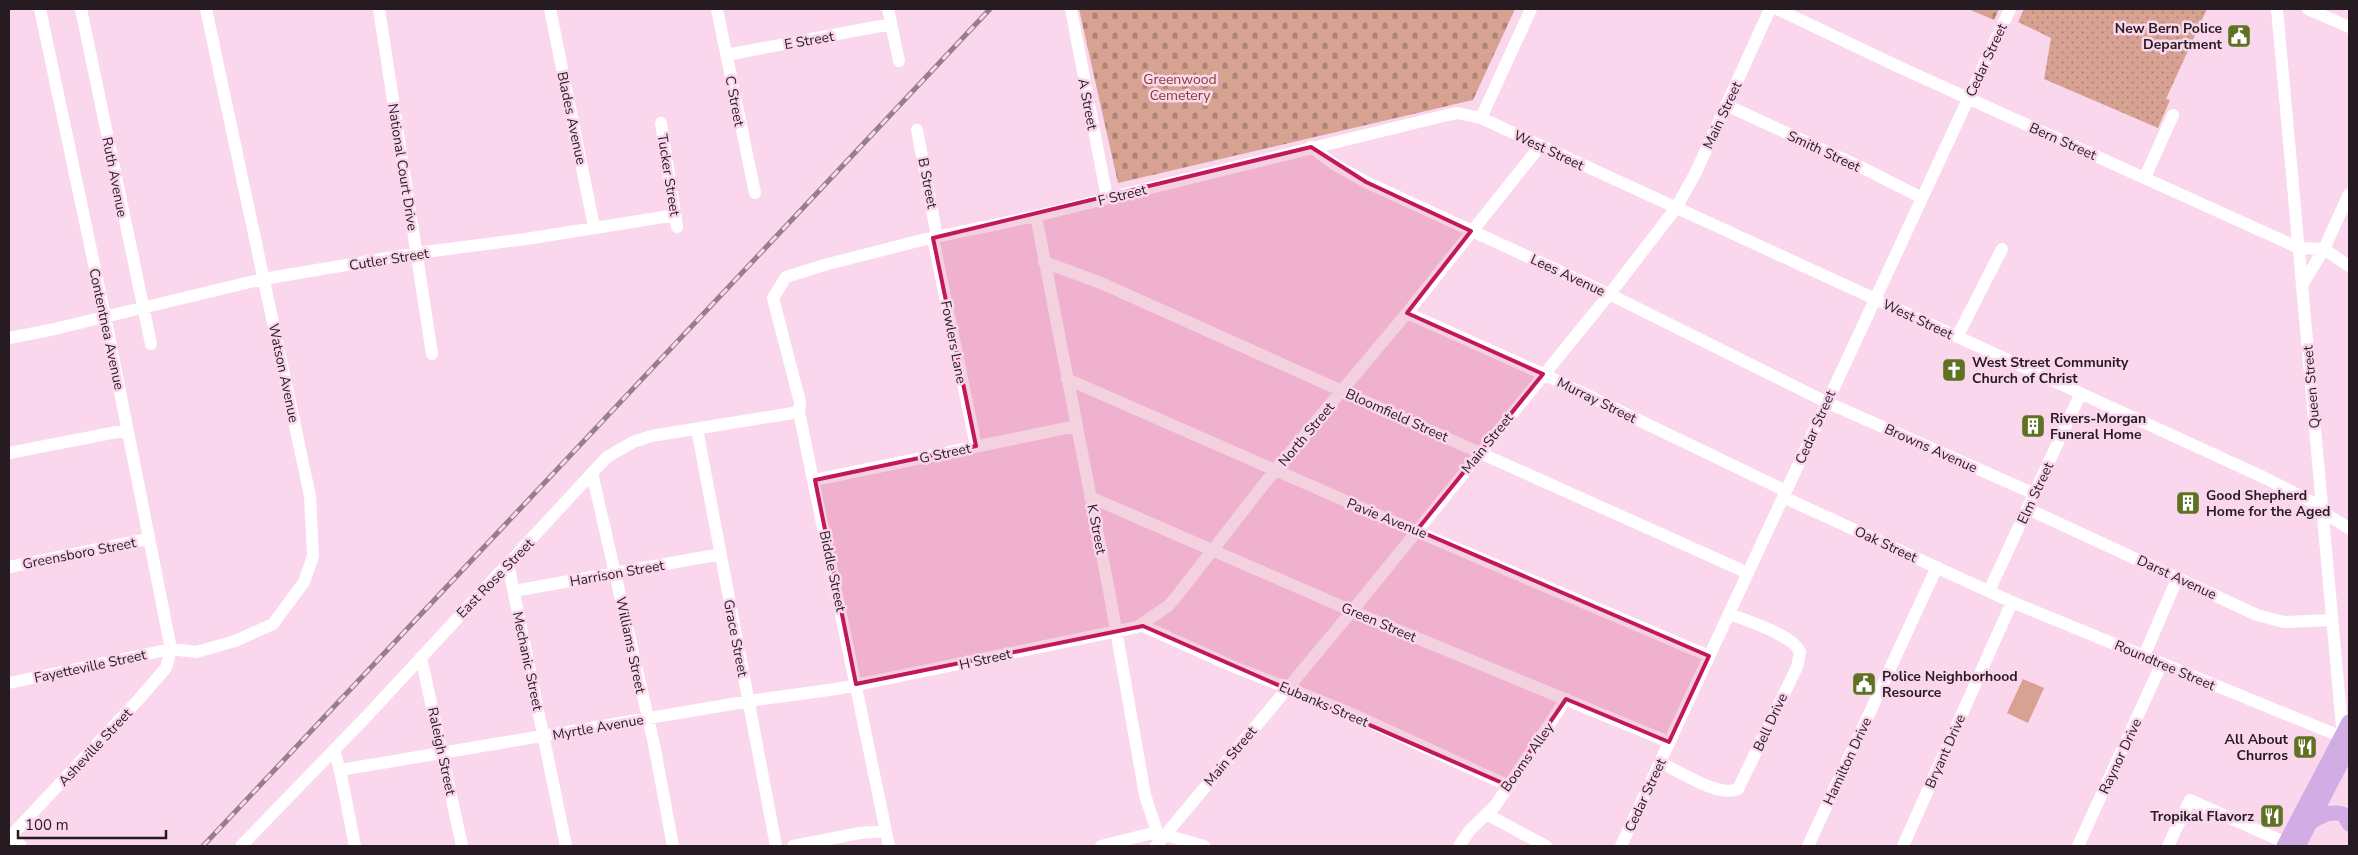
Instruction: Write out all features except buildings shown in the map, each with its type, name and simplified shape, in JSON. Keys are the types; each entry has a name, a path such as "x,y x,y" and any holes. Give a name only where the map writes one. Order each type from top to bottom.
{"main road":[{"path":"2311,822 2347,750 2349,722"},
{"path":"2289,845 2347,750"},
{"path":"2289,845 2311,822 2324,814 2333,812 2342,814 2349,824"}],"street":[{"name":"Contentnea Avenue","path":"40,9 105,316 171,650"},
{"name":"Ruth Avenue","path":"81,9 142,309 151,344"},
{"name":"Watson Avenue","path":"171,650 196,652 235,641 273,624 304,582 313,556 310,496 206,9"},
{"name":"National Court Drive","path":"379,9 432,354"},
{"name":"Blades Avenue","path":"550,9 594,228"},
{"name":"C Street","path":"717,9 755,193"},
{"path":"888,9 899,61"},
{"name":"A Street","path":"1071,9 1107,198"},
{"path":"1481,118 1531,9"},
{"name":"Main Street","path":"1160,839 1352,611 1609,294 1676,208 1696,172 1770,9"},
{"name":"Bern Street","path":"1778,9 1968,98 2299,248 2324,249"},
{"name":"Cedar Street","path":"1621,846 2010,9"},
{"name":"Queen Street","path":"2277,9 2332,620 2347,750"},
{"path":"2308,9 2349,27"},
{"name":"E Street","path":"726,55 891,24"},
{"name":"Smith Street","path":"1726,105 1869,171 1922,198"},
{"name":"F Street","path":"774,298 786,278 797,273 935,237 1036,216 1311,147 1458,113 1481,118"},
{"path":"2145,177 2173,115"},
{"name":"West Street","path":"1481,118 2264,478 2312,502 2322,512 2349,528"},
{"name":"Tucker Street","path":"661,123 676,221"},
{"name":"B Street","path":"917,130 935,237"},
{"name":"North Street","path":"1115,631 1141,625 1168,606 1275,470 1406,313 1540,146"},
{"name":"Lees Avenue","path":"1311,147 1334,164 1366,182 1609,294 1826,402"},
{"path":"2302,284 2324,249 2349,194"},
{"name":"K Street","path":"1036,216 1145,795 1160,839"},
{"name":"Cutler Street","path":"9,338 263,280 417,253 594,228 676,221"},
{"name":"Fowlers Lane","path":"935,237 976,446"},
{"path":"1957,337 2002,249"},
{"path":"2324,249 2349,266"},
{"name":"Bloomfield Street","path":"1044,262 1101,283 1748,574"},
{"name":"Biddle Street","path":"774,298 800,402 799,412 815,480 889,846"},
{"name":"Murray Street","path":"1406,313 1543,374 1785,494"},
{"name":"Pavie Avenue","path":"1067,379 1709,656"},
{"name":"Elm Street","path":"1989,591 2080,395"},
{"name":"Browns Avenue","path":"1826,402 2035,494"},
{"name":"East Rose Street","path":"244,845 334,751 607,457 633,442 651,436 799,412"},
{"name":"G Street","path":"815,480 1076,426"},
{"name":"Grace Street","path":"697,429 776,846"},
{"path":"9,453 127,430"},
{"name":"Williams Street","path":"592,473 648,718 673,846"},
{"name":"Oak Street","path":"1785,494 1989,591"},
{"name":"Green Street","path":"1090,497 1352,611 1669,742"},
{"name":"Darst Avenue","path":"2028,509 2266,618 2284,622 2332,620"},
{"name":"Greensboro Street","path":"9,567 148,540"},
{"name":"Harrison Street","path":"514,591 720,554"},
{"name":"Mechanic Street","path":"508,564 566,846"},
{"name":"Hamilton Drive","path":"1808,846 1937,567"},
{"path":"2144,658 2178,577"},
{"name":"Roundtree Street","path":"1989,591 2161,665 2347,750"},
{"name":"Bryant Drive","path":"1904,846 2012,602"},
{"name":"Bell Drive","path":"1660,762 1721,791 1727,792 1738,789 1797,666 1800,652 1798,645 1748,620 1729,614"},
{"name":"Eubanks Street","path":"1141,625 1232,666 1348,712 1507,785"},
{"name":"H Street","path":"856,684 910,676 1115,631"},
{"name":"Fayetteville Street","path":"9,683 171,650"},
{"name":"Asheville Street","path":"9,836 139,700 166,668 171,650"},
{"name":"Raleigh Street","path":"421,657 462,846"},
{"name":"Raynor Drive","path":"2078,846 2161,665"},
{"name":"Myrtle Avenue","path":"340,770 749,701 836,689 856,684"},
{"name":"Booms Alley","path":"1459,846 1470,830 1486,814 1566,699"},
{"path":"334,751 340,770 355,846"},
{"path":"2168,846 2190,800 2289,845"},
{"path":"1486,814 1546,846"},
{"path":"793,846 860,833 886,831"},
{"path":"9,836 21,846"},
{"path":"1101,846 1160,839 1204,846"}],"highlighted area":[{"path":"1311,147 1366,182 1471,231 1407,313 1543,374 1417,530 1709,656 1669,742 1566,699 1507,785 1143,626 856,684 815,480 976,446 933,238"}],"green space":[{"name":"Greenwood Cemetery","path":"1079,9 1515,9 1473,100 1118,183"},
{"path":"1968,9 1999,9 1994,20"},
{"path":"2024,9 2207,9 2166,99 2170,100 2158,128 2044,79 2051,38 2018,22"},
{"path":"2023,679 2044,688 2028,723 2007,713"}],"railway":[{"path":"203,846 990,9"}],"place":[{"name":"New Bern Police Department","path":"2239,36"},
{"name":"West Street Community Church of Christ","path":"1954,370"},
{"name":"Rivers-Morgan Funeral Home","path":"2033,426"},
{"name":"Good Shepherd Home for the Aged","path":"2188,503"},
{"name":"Police Neighborhood Resource","path":"1864,684"},
{"name":"All About Churros","path":"2305,747"},
{"name":"Tropikal Flavorz","path":"2272,816"}]}
